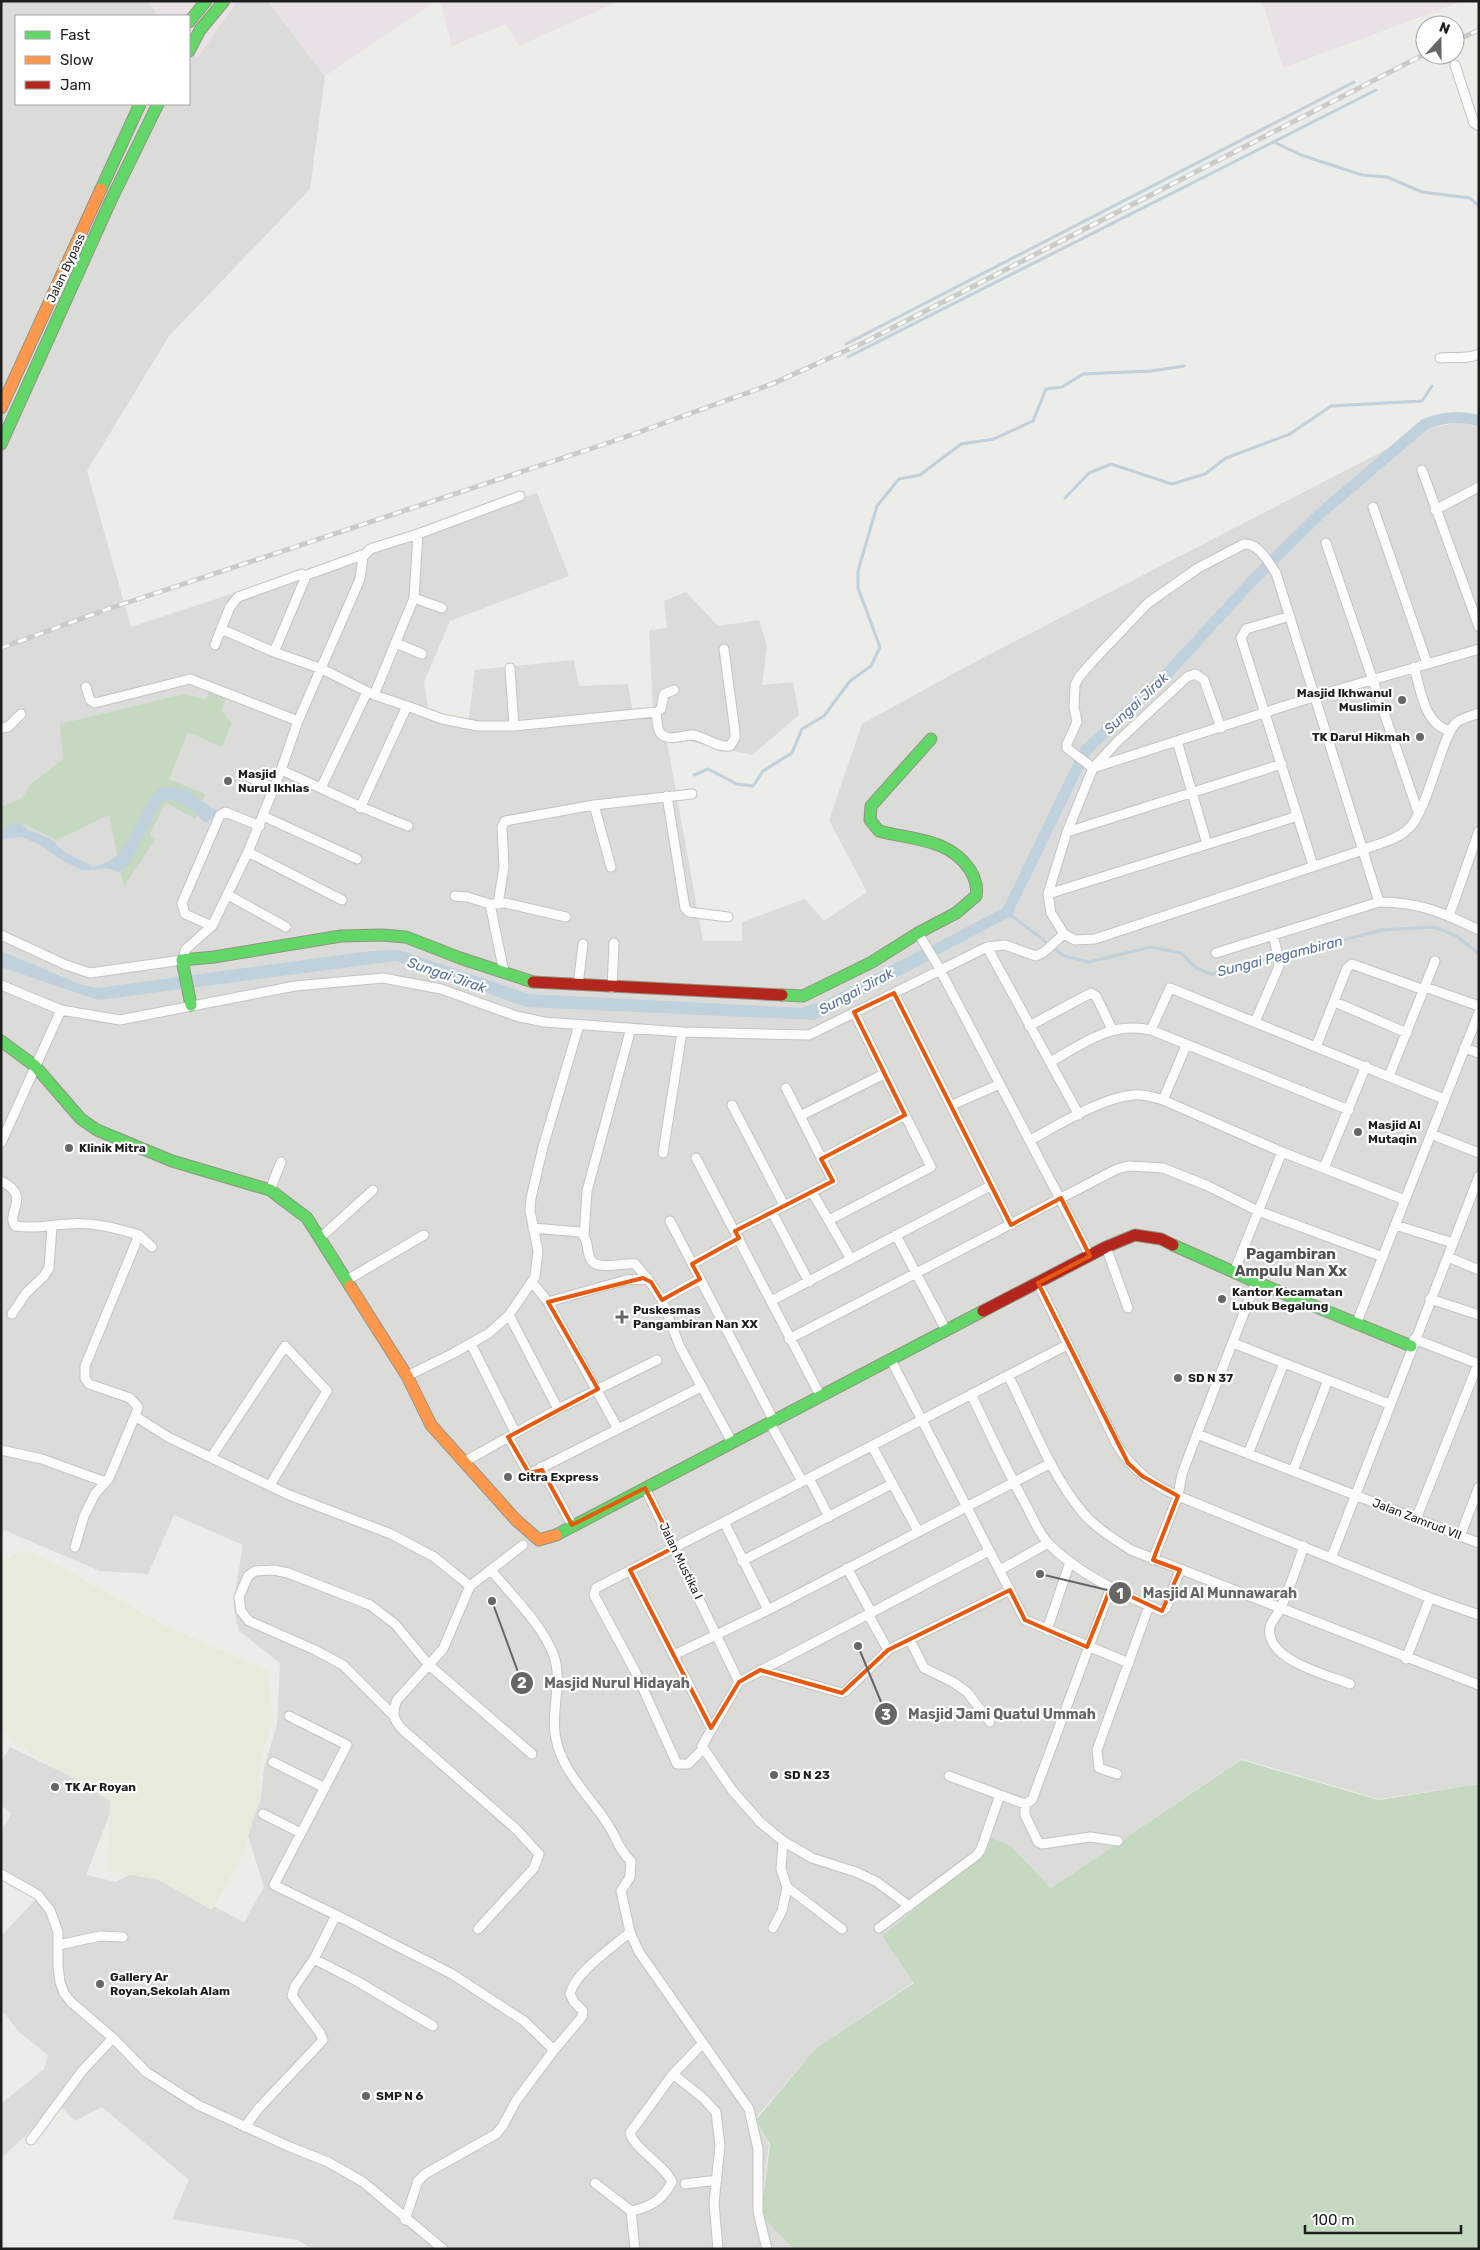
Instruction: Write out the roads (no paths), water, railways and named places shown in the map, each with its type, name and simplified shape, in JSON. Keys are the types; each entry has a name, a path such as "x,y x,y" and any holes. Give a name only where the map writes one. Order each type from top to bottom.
{"main road":[{"path":"190,21 206,1"},
{"path":"190,49 200,30 224,1"},
{"name":"Jalan Bypass","path":"1,408 140,105"},
{"name":"Jalan Bypass","path":"1,444 111,200 158,105"},
{"path":"190,1001 183,963 341,936 381,935 406,937 460,958 537,983 802,996 872,962 918,933 956,913 976,896 976,882 968,866 953,849 939,843 879,830 873,826 869,816 871,806 931,739"},
{"path":"1,1041 35,1066 81,1120 97,1130 172,1161 270,1190 307,1218 407,1376 431,1425 464,1462 528,1541 549,1538 1106,1247 1135,1235 1147,1235 1161,1239 1256,1282 1408,1343 1413,1343"}],"street":[{"path":"1455,65 1474,123 1479,126"},
{"path":"1440,358 1455,356 1469,359 1479,354"},
{"path":"1422,470 1479,627"},
{"path":"1435,510 1479,488"},
{"path":"215,645 230,607 238,597 298,574 304,576 365,554 370,549 418,534 520,496"},
{"path":"1373,507 1427,663"},
{"path":"321,788 396,643 414,598 418,534"},
{"path":"1326,543 1418,812"},
{"path":"1090,766 1067,748 1068,740 1077,722 1074,691 1079,677 1148,603 1198,568 1244,544 1255,546 1276,573 1379,902"},
{"path":"1,935 66,965 90,973 183,963 186,950 212,926 260,826 298,721 360,579 365,554"},
{"path":"274,652 304,581 304,576"},
{"path":"414,598 442,608"},
{"path":"1290,616 1246,629 1241,638 1313,865"},
{"path":"221,629 274,652 322,669 370,693 442,719 478,726 514,726 656,712 661,709 664,694 674,690"},
{"path":"396,643 422,654"},
{"path":"656,712 659,731 666,737 701,736 722,746 730,746 735,738 735,732 724,649"},
{"path":"1090,766 1177,742 1372,679 1479,649"},
{"path":"1414,667 1429,716 1441,728 1450,731"},
{"path":"510,668 514,726"},
{"path":"1221,728 1204,680 1199,676 1191,675 1090,766 1048,894 1051,913 1062,936 1075,940 1095,939 1313,865 1363,850 1403,833 1410,828 1418,812 1437,769 1450,731 1457,723 1479,713"},
{"path":"86,688 90,700 96,703 190,679 298,721"},
{"path":"360,808 407,706"},
{"path":"1,728 8,727 21,714"},
{"path":"1177,742 1207,844"},
{"path":"1067,832 1282,764"},
{"path":"281,770 360,808 408,826"},
{"path":"249,777 274,788"},
{"path":"504,972 494,904 504,867 502,827 504,821 594,805 692,794"},
{"path":"667,796 685,908 688,912 728,917"},
{"path":"594,805 611,866"},
{"path":"212,926 185,914 182,903 220,815 225,812 260,826"},
{"path":"263,816 357,859"},
{"path":"1048,894 1298,816"},
{"path":"1449,916 1479,831"},
{"path":"248,852 342,900"},
{"path":"228,895 286,927"},
{"path":"455,896 566,917"},
{"path":"1216,953 1379,902 1403,902 1422,905 1479,930"},
{"path":"918,933 939,968 1090,1256"},
{"path":"1255,1022 1279,960 1274,935"},
{"path":"1,985 60,1010 120,1020 190,1001 295,986 383,978 440,989 516,1016 579,1025 682,1032 810,1035 939,968 987,947 1006,945 1036,956 1044,952 1062,936"},
{"path":"578,985 583,944"},
{"path":"612,988 614,944"},
{"path":"987,947 1079,1115"},
{"path":"1390,1076 1435,961"},
{"path":"1316,1047 1348,968 1352,964 1479,1006"},
{"path":"1151,1030 1170,988 1444,1099"},
{"path":"894,993 1011,1225"},
{"path":"1029,1026 1091,993 1096,996 1112,1029"},
{"path":"1335,1002 1407,1033"},
{"path":"1,1143 60,1010"},
{"path":"829,1220 931,1167 854,1012"},
{"path":"1357,1322 1479,1012"},
{"path":"407,1376 489,1333 509,1315 532,1282 538,1261 533,1228 532,1198 543,1147 579,1025"},
{"path":"1050,1062 1112,1029 1134,1027 1151,1030 1186,1046 1349,1110"},
{"path":"631,1028 587,1191 584,1236 589,1257 593,1263 601,1265 635,1264 648,1279 662,1300 680,1347 732,1442"},
{"path":"663,1153 682,1032"},
{"path":"1163,1100 1186,1046"},
{"path":"1464,1048 1479,1053"},
{"path":"1324,1168 1366,1066"},
{"path":"800,1116 884,1074"},
{"path":"952,1105 1000,1084"},
{"path":"692,1264 772,1212 833,1181 786,1088"},
{"path":"1030,1140 1079,1115 1123,1096 1143,1095 1163,1100 1282,1152 1405,1200"},
{"path":"732,1105 784,1205"},
{"path":"821,1159 904,1115"},
{"path":"1430,1134 1479,1153"},
{"path":"1234,1272 1282,1152"},
{"path":"696,1158 772,1301 789,1339 820,1395"},
{"path":"270,1190 281,1162"},
{"path":"789,1339 1117,1169 1143,1166 1163,1168 1208,1186 1258,1211 1383,1257"},
{"path":"1332,1556 1389,1404 1479,1176"},
{"path":"1,1181 13,1189 16,1195 13,1225 34,1228 67,1224 98,1224 139,1235 152,1247"},
{"path":"772,1301 990,1186"},
{"path":"320,1238 373,1190"},
{"path":"812,1192 851,1260"},
{"path":"772,1212 809,1282"},
{"path":"670,1221 772,1422 829,1517"},
{"path":"1396,1225 1453,1243"},
{"path":"12,1314 26,1293 44,1276 49,1268 52,1227"},
{"path":"533,1228 575,1230 584,1236"},
{"path":"75,1547 84,1516 95,1494 109,1478 138,1411 134,1400 89,1384 84,1371 139,1235"},
{"path":"347,1280 424,1235"},
{"path":"896,1235 946,1330"},
{"path":"1106,1247 1128,1308"},
{"path":"1448,1257 1479,1270"},
{"path":"548,1302 626,1280 648,1279"},
{"path":"662,1300 700,1279"},
{"path":"532,1282 548,1302 598,1389 618,1429"},
{"path":"1153,1560 1178,1496 1182,1474 1256,1282"},
{"path":"1038,1284 1128,1463 1142,1476 1178,1496 1332,1556 1430,1598 1479,1615"},
{"path":"1430,1299 1479,1315"},
{"path":"509,1315 558,1409"},
{"path":"1233,1343 1389,1404"},
{"path":"1413,1343 1478,1364 1416,1519"},
{"path":"471,1344 529,1473 701,1387"},
{"path":"702,1750 688,1764 680,1765 676,1762 636,1673 594,1595 598,1586 1067,1345"},
{"path":"212,1456 285,1346 327,1391 270,1485"},
{"path":"464,1462 558,1409 657,1360"},
{"path":"891,1360 1025,1620 1129,1663"},
{"path":"1248,1454 1284,1363"},
{"path":"1008,1375 1051,1463 1073,1500 1097,1526 1131,1550 1406,1659 1479,1685"},
{"path":"1293,1471 1328,1380"},
{"path":"971,1394 1013,1481 1048,1543 1070,1562 1111,1588 1162,1611 1166,1608 1180,1570"},
{"path":"135,1416 168,1437 212,1456 270,1485 391,1534 434,1556 470,1586"},
{"name":"Jalan Zamrud VII","path":"1197,1434 1479,1543"},
{"path":"872,1446 918,1531"},
{"path":"1,1450 42,1459 105,1482"},
{"path":"674,1655 768,1610 966,1505 1051,1463"},
{"path":"541,1467 572,1525"},
{"path":"742,1561 892,1484"},
{"path":"1460,1536 1479,1487"},
{"name":"Jalan Mustika I","path":"645,1488 739,1682"},
{"path":"724,1522 768,1610"},
{"path":"393,1715 397,1700 448,1642 461,1603 470,1586 528,1541"},
{"path":"1000,1570 1048,1543"},
{"path":"1304,1546 1281,1608 1269,1629 1272,1642 1291,1661 1350,1684"},
{"path":"909,1906 877,1882 856,1872 812,1858 783,1841 760,1822 702,1750 702,1743 739,1682 990,1551"},
{"path":"1047,1630 1070,1562"},
{"path":"847,1568 888,1650"},
{"path":"478,1929 534,1868 538,1863 539,1854 533,1845 517,1830 402,1729 393,1715 342,1665 315,1650 249,1621 241,1611 239,1597 248,1576 255,1571 274,1570 288,1573 370,1605 395,1624 429,1665 532,1754"},
{"path":"491,1570 537,1628 554,1657 557,1679 555,1738 578,1785 611,1828 623,1854 631,1861 630,1877 621,1890 630,1932 638,1952 677,2010 703,2043 749,2109 758,2149 758,2212 767,2249"},
{"path":"630,1570 710,1728"},
{"path":"949,1776 1025,1804 1032,1800 1087,1647 1111,1588"},
{"path":"760,1670 842,1692 846,1691 888,1650 1010,1590"},
{"path":"1406,1659 1430,1598"},
{"path":"1117,1774 1099,1768 1097,1750 1149,1606"},
{"path":"910,1640 924,1668 953,1682 967,1692 990,1722"},
{"path":"290,1716 348,1745 274,1885 452,1974 524,2021 554,2050"},
{"path":"273,1762 325,1788"},
{"path":"879,1928 976,1855 981,1849 1000,1795"},
{"path":"1025,1804 1024,1815 1038,1842 1042,1844 1090,1837 1118,1841"},
{"path":"263,1814 302,1833"},
{"path":"773,1928 782,1910 787,1887 781,1868 783,1841"},
{"path":"1,1874 38,1895 44,1901 55,1921 59,1945 58,1966 60,1982 64,1993 71,2002 113,2038 146,2072 168,2087 245,2127 328,2162 363,2182 405,2220 443,2249"},
{"path":"787,1887 842,1930"},
{"path":"245,2127 258,2108 323,2040 320,2033 298,2007 292,1996 295,1986 314,1959 336,1915"},
{"path":"405,2220 418,2181 425,2174 496,2134 502,2127 516,2101 554,2050 582,2017 583,2011 570,1994 576,1981 591,1965 630,1932"},
{"path":"59,1945 100,1936 124,1937"},
{"path":"314,1959 355,1980 433,2026"},
{"path":"32,2140 82,2071 113,2038"},
{"path":"631,2211 652,2205 667,2191 672,2182 668,2173 634,2141 630,2133 673,2074 703,2043"},
{"path":"673,2074 703,2098 716,2112 720,2146 714,2223 718,2249"},
{"path":"685,2184 716,2180"},
{"path":"595,2183 631,2211 635,2249"}],"water":[{"path":"160,787 185,789 218,812 206,823 180,803 169,800 162,801 127,867 119,872 107,868 81,870 58,858 42,846 22,837 1,839 1,831 14,822 21,823 28,830 49,838 66,853 94,867 104,864 113,859 125,845 153,794"},
{"path":"930,945 936,957 815,1020 526,1007 396,961 98,1000 1,967 1,951 82,985 98,988 371,951 399,950 529,994 801,1008 824,1001"}],"waterway":[{"path":"846,344 1354,82"},
{"path":"848,357 1376,90"},
{"path":"1276,143 1301,155 1362,175 1387,177 1422,192 1470,198 1479,206"},
{"path":"694,775 708,769 737,784 753,786 763,771 792,753 802,729 824,716 850,681 871,666 880,647 858,588 858,571 877,506 899,479 920,475 961,444 994,439 1033,421 1046,389 1062,387 1083,374 1151,371 1184,366"},
{"path":"1065,498 1089,473 1111,464 1172,484 1205,474 1226,458 1290,434 1331,406 1422,401 1432,386"},
{"name":"Sungai Jirak","path":"922,957 1007,912 1086,750 1165,676 1254,579 1321,513 1425,424 1452,418 1479,421"},
{"name":"Sungai Pegambiran","path":"1007,912 1064,956 1089,962 1151,947 1181,953 1196,968 1211,974 1382,930 1434,927 1457,936 1479,954"}],"railway":[{"path":"1465,36 1479,30"},
{"path":"1,648 108,609 617,440 772,384 865,342 1415,59"}],"place":[{"name":"Masjid Ikhwanul Muslimin","path":"1402,700"},
{"name":"TK Darul Hikmah","path":"1420,737"},
{"name":"Masjid Nurul Ikhlas","path":"228,781"},
{"name":"Masjid Al Mutaqin","path":"1358,1132"},
{"name":"Klinik Mitra","path":"69,1148"},
{"name":"Kantor Kecamatan Lubuk Begalung","path":"1222,1299"},
{"name":"Puskesmas Pangambiran Nan XX","path":"622,1317"},
{"name":"SD N 37","path":"1178,1378"},
{"name":"Citra Express","path":"508,1477"},
{"name":"Masjid Al Munnawarah","path":"1040,1574"},
{"name":"Masjid Nurul Hidayah","path":"492,1601"},
{"name":"Masjid Jami Quatul Ummah","path":"858,1646"},
{"name":"SD N 23","path":"774,1775"},
{"name":"TK Ar Royan","path":"55,1787"},
{"name":"Gallery Ar Royan,Sekolah Alam","path":"100,1984"},
{"name":"SMP N 6","path":"366,2096"}],"district":[{"name":"Pagambiran Ampulu Nan Xx","path":"1291,1262"}]}
